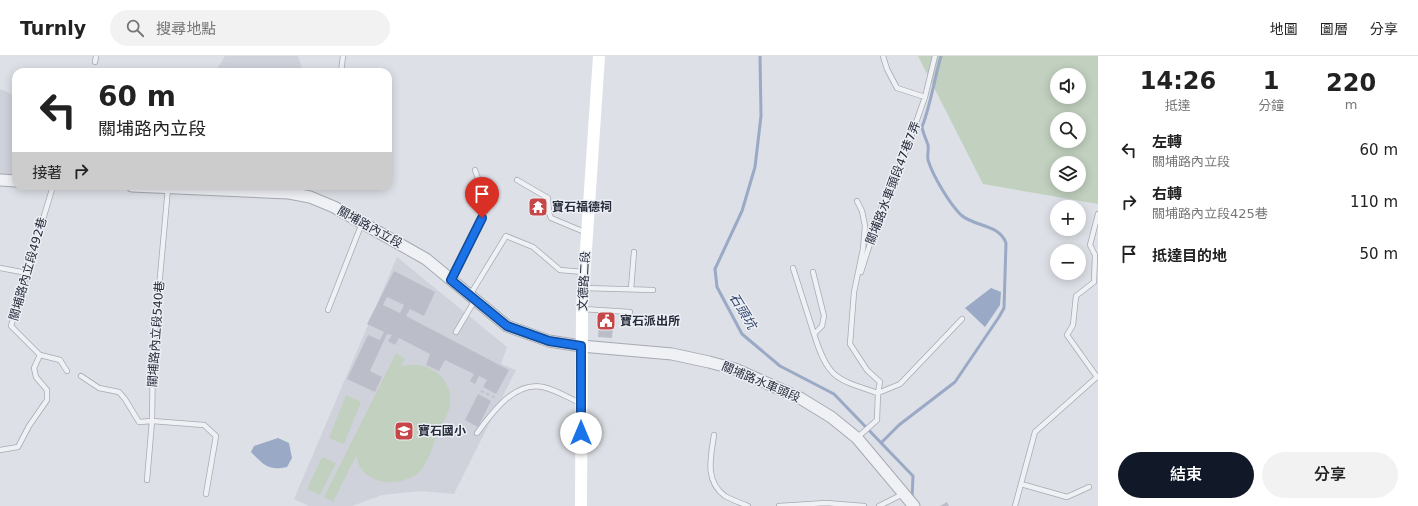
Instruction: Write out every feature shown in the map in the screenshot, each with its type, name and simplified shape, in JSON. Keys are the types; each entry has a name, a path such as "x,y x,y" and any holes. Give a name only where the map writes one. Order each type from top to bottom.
{"main road":[{"name":"文德路二段","path":"581,506 580,403 582,309 599,56"}],"street":[{"path":"0,180 12,181"},
{"name":"關埔路內立段","path":"297,190 310,197 334,206 426,259 507,326 549,341 581,346"},
{"name":"關埔路水車頭段","path":"581,346 672,354 735,369 800,398 831,417 857,438 914,506"}],"lane":[{"path":"95,62 96,56"},
{"path":"342,68 343,56"},
{"path":"883,56 887,69 898,88 925,97"},
{"name":"關埔路水車頭段47巷7弄","path":"854,292 881,210 907,148 925,97 935,56"},
{"path":"451,280 488,206 475,170"},
{"path":"517,180 548,198 549,213 552,218 587,233"},
{"name":"關埔路內立段492巷","path":"40,355 11,326 52,190"},
{"name":"關埔路內立段540巷","path":"147,480 152,421 153,354 168,190"},
{"path":"857,201 862,211 865,226 863,249 854,292 850,344 867,370 880,382 877,420 857,438"},
{"path":"1014,506 1036,432 1097,377 1067,335 1073,325 1076,296 1094,282 1096,255 1090,245 1098,214"},
{"path":"328,310 362,222"},
{"path":"456,332 472,298 506,236 533,247 560,270 585,272"},
{"path":"631,289 634,252"},
{"path":"0,268 27,273"},
{"path":"794,268 821,359 829,370 842,381 878,393 900,384 962,319"},
{"path":"813,272 824,316 822,326 814,334"},
{"path":"584,288 653,290"},
{"path":"582,309 630,312"},
{"path":"0,450 18,447 29,426 47,400 47,390 36,377 34,368 40,355 60,360 67,371"},
{"path":"80,376 99,388 119,392 126,399 131,412 139,422 152,421 204,425 216,436 206,494"},
{"path":"477,433 497,406 518,392 536,386 544,387 580,403"},
{"path":"714,434 710,468 713,484 725,496 748,506"},
{"path":"1021,484 1067,497 1089,487"},
{"path":"879,506 904,494"},
{"path":"779,506 826,503 864,506"}],"path":[{"path":"481,391 496,398 510,397"}],"shaded area":[{"path":"225,56 298,56 302,68 218,68"},
{"path":"0,89 12,94 12,178 0,178"},
{"name":"寶石國小","path":"397,257 507,347 501,364 516,370 454,494 421,491 382,495 352,506 309,506 294,499"}],"green space":[{"path":"918,56 1098,56 1098,204 1086,202 1086,200 1075,200 983,184"},
{"path":"396,353 405,359 401,366 424,366 437,373 442,378 449,390 450,397 447,416 437,435 427,461 416,475 408,479 390,482 373,479 360,467 356,456 333,502 324,497"},
{"path":"346,395 361,402 344,444 329,438"},
{"path":"322,457 336,463 320,495 307,489"}],"water":[{"path":"991,288 1001,292 1000,305 985,327 965,308"},
{"path":"278,438 289,443 292,458 287,467 275,468 267,466 251,452 254,446"}],"building":[{"name":"寶石福德祠","path":"536,201 542,203 539,212 533,210"},
{"path":"394,271 435,292 424,316 410,309 406,316 509,370 496,394 483,387 487,380 479,376 475,384 470,381 474,374 445,360 439,371 426,365 430,354 399,338 395,345 388,341 392,335 387,334 370,371 382,377 375,392 347,379 368,335 380,340 384,332 367,324","holes":["387,297 404,305 400,313 383,305"]},
{"name":"寶石派出所","path":"600,315 614,316 612,338 598,337"},
{"path":"478,394 491,401 478,427 465,420"},
{"path":"947,502 949,506 940,506"}],"waterway":[{"name":"石頭坑","path":"760,56 761,116 755,167 742,211 715,269 717,287 742,334 780,366 834,394 913,476 912,499"},
{"path":"881,443 899,425 955,382 1004,308 1006,243 1003,237 998,232 973,222 961,215 951,204 928,160 928,145 922,127 928,110 941,56"}],"place":[{"name":"寶石福德祠","path":"538,207"},
{"name":"寶石派出所","path":"606,321"},
{"name":"寶石國小","path":"404,431"}],"route":[{"path":"482,218 451,280 507,326 549,341 581,346 581,433"}]}
